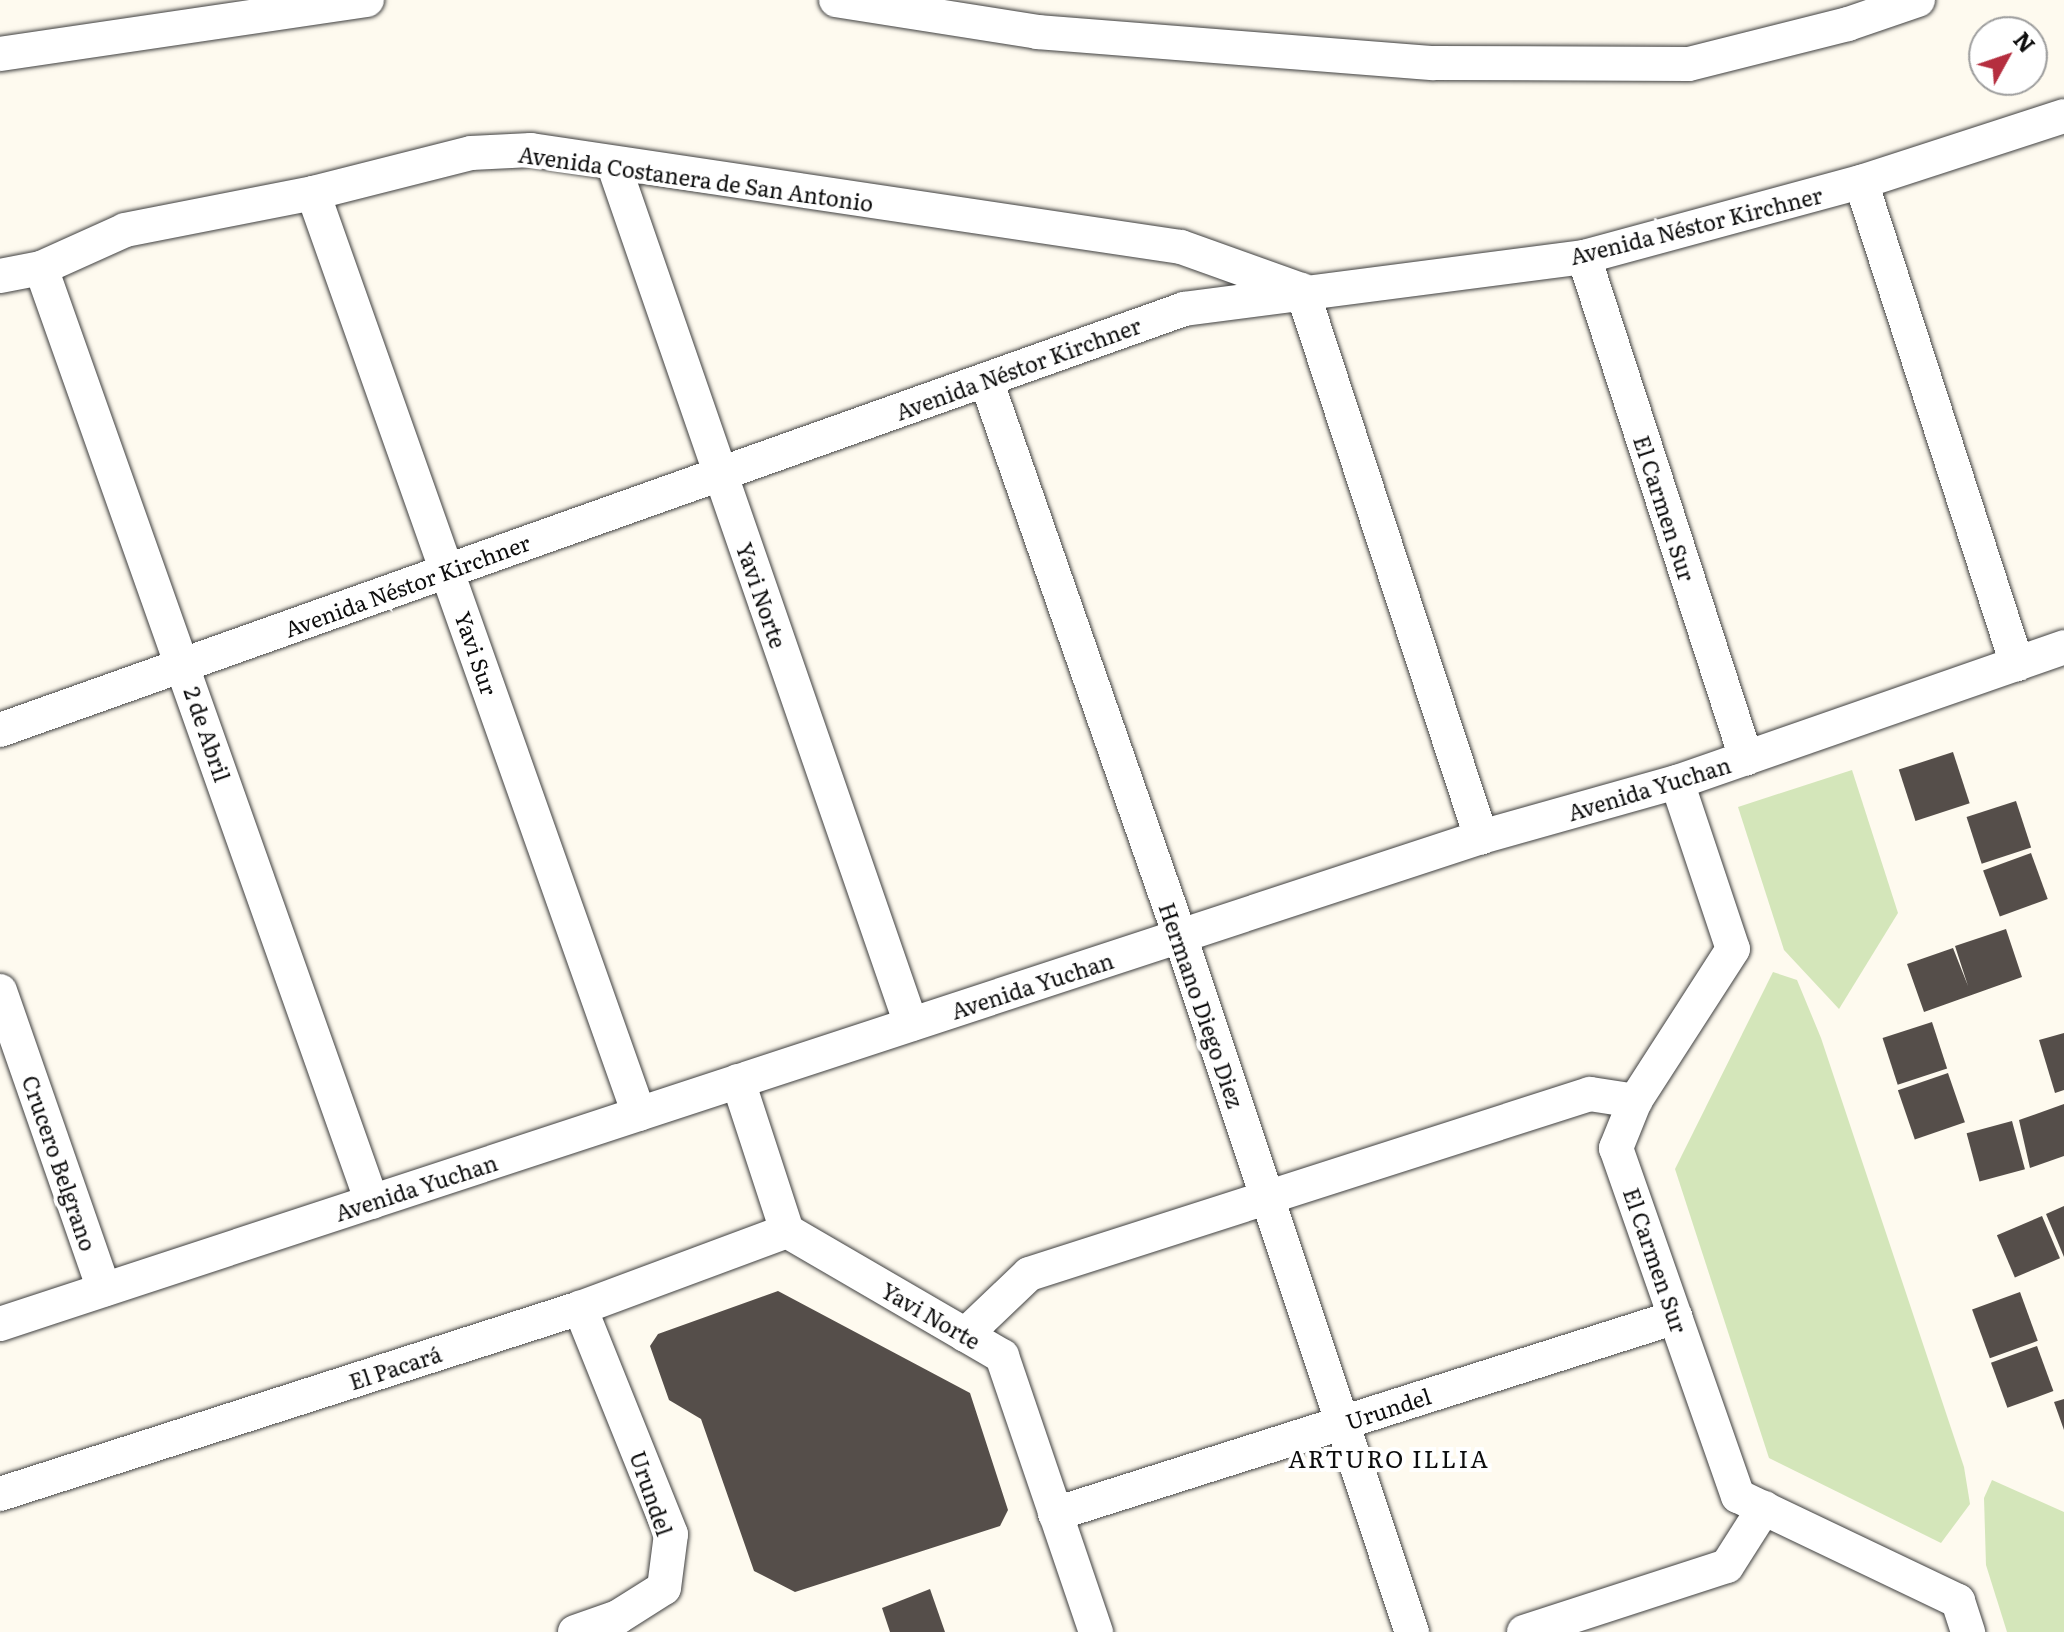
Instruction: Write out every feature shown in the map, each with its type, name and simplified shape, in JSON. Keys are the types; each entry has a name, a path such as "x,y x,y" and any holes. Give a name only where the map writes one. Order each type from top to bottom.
{"street":[{"path":"0,54 367,0"},
{"path":"836,0 1037,32 1434,63 1689,64 1848,24 1918,0"},
{"name":"Avenida Néstor Kirchner","path":"0,730 1184,309 1302,290 1584,257 1861,182 2064,116"},
{"name":"Avenida Costanera de San Antonio","path":"0,276 41,268 125,230 313,193 471,153 531,150 614,166 1181,247 1302,290"},
{"name":"Yavi Norte","path":"614,166 911,1024"},
{"path":"1861,182 2017,664"},
{"name":"Yavi Sur","path":"313,193 639,1114"},
{"name":"El Carmen Sur","path":"1584,257 1746,758"},
{"name":"2 de Abril","path":"41,268 372,1202"},
{"path":"1302,290 1481,837"},
{"name":"Hermano Diego Diez","path":"986,380 1180,936 1412,1632"},
{"name":"Avenida Yuchan","path":"0,1324 1481,837 1677,782 2064,647"},
{"name":"El Carmen Sur","path":"1677,782 1733,949 1635,1101 1616,1148 1738,1496 1958,1601 1968,1632"},
{"name":"Crucero Belgrano","path":"0,991 104,1289"},
{"path":"738,1081 787,1231"},
{"path":"965,1335 1029,1274 1590,1094 1635,1101"},
{"name":"Yavi Norte","path":"787,1231 1002,1356 1096,1632"},
{"name":"El Pacará","path":"0,1494 580,1308 787,1231"},
{"name":"Urundel","path":"575,1632 618,1617 664,1588 671,1534 580,1308"},
{"name":"Urundel","path":"1055,1514 1676,1317"},
{"path":"1524,1632 1727,1566 1764,1508"}],"green space":[{"path":"1852,770 1898,913 1839,1009 1784,950 1738,807"},
{"path":"1773,972 1797,980 1821,1038 1964,1467 1970,1504 1941,1543 1769,1458 1675,1169"},
{"path":"1992,1480 2064,1512 2064,1632 2007,1632 1986,1565 1984,1498"}],"building":[{"path":"1953,752 1970,803 1915,821 1899,770"},
{"path":"2016,801 2031,848 1982,864 1967,817"},
{"path":"2031,853 2048,899 2000,916 1983,870"},
{"path":"2006,929 2022,977 1924,1012 1907,964 1953,948 1968,986 1955,946"},
{"path":"1932,1022 1947,1069 1898,1085 1883,1038"},
{"path":"2064,1033 2064,1090 2055,1093 2039,1040"},
{"path":"1948,1073 1965,1122 1915,1139 1898,1090"},
{"path":"2064,1104 2064,1156 2030,1168 2019,1120"},
{"path":"2012,1121 2025,1169 1980,1181 1967,1133"},
{"path":"2064,1206 2064,1257 2046,1214"},
{"path":"2042,1216 2060,1258 2015,1277 1997,1235"},
{"path":"778,1291 970,1393 1008,1510 1000,1526 795,1592 754,1571 701,1419 669,1400 650,1346 658,1334"},
{"path":"2020,1292 2038,1341 1990,1358 1972,1309"},
{"path":"2037,1346 2053,1391 2007,1408 1991,1363"},
{"path":"2064,1399 2064,1430 2054,1402"},
{"path":"930,1589 945,1632 890,1632 882,1608"}],"district":[{"name":"ARTURO ILLIA","path":"1389,1458"}]}
